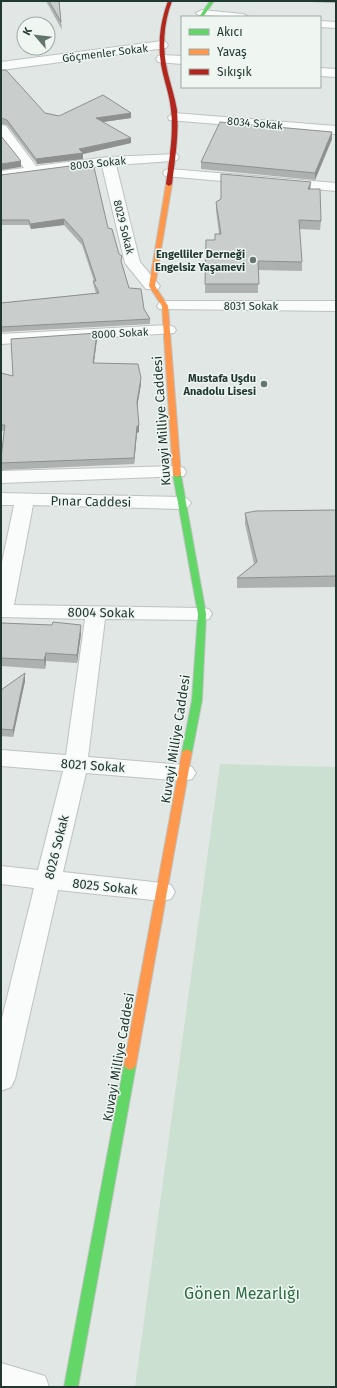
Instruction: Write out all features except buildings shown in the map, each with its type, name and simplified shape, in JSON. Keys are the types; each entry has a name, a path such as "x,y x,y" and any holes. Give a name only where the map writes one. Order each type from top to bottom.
{"main road":[{"path":"1,1 6,1"},
{"path":"152,286 172,157 174,116 172,93 162,59 165,12 170,1"},
{"path":"202,15 212,1"},
{"path":"172,93 177,80"},
{"name":"Kuvayi Milliye Caddesi","path":"71,1387 197,700 202,614 181,503 177,472 168,330 165,306 152,286"}],"street":[{"path":"202,15 222,16"},
{"path":"321,24 336,25"},
{"name":"Göçmenler Sokak","path":"1,66 162,45"},
{"path":"162,59 181,60"},
{"path":"321,72 336,73"},
{"name":"8034 Sokak","path":"174,116 336,130"},
{"path":"1,129 33,171"},
{"name":"8003 Sokak","path":"1,175 108,161 172,157"},
{"name":"8029 Sokak","path":"108,161 133,263 152,286"},
{"path":"170,173 336,186"},
{"name":"8031 Sokak","path":"165,306 336,306"},
{"name":"8000 Sokak","path":"1,339 168,330"},
{"name":"Pınar Caddesi","path":"1,477 177,472"},
{"name":"Pınar Caddesi","path":"1,499 181,503"},
{"path":"2,611 25,499"},
{"name":"8004 Sokak","path":"2,611 202,614"},
{"name":"8026 Sokak","path":"1,1080 76,764 96,612"},
{"name":"8021 Sokak","path":"1,758 184,773"},
{"name":"8025 Sokak","path":"1,875 162,892"},
{"path":"1,1379 33,1387"}],"green space":[{"name":"Gönen Mezarlığı","path":"220,764 336,767 336,1387 135,1387"}],"traffic: fast":[{"path":"202,16 212,1"},
{"path":"177,475 202,614 197,700 187,752"},
{"path":"71,1387 130,1065"}],"traffic: slow":[{"path":"169,184 152,286 165,306 177,475"},
{"path":"130,1065 187,752"}],"traffic: jam":[{"path":"169,184 174,138 174,110 162,60 161,43 163,26 170,1"}],"place":[{"name":"Engelliler Derneği Engelsiz Yaşamevi","path":"253,260"},
{"name":"Mustafa Uşdu Anadolu Lisesi","path":"264,384"}]}
